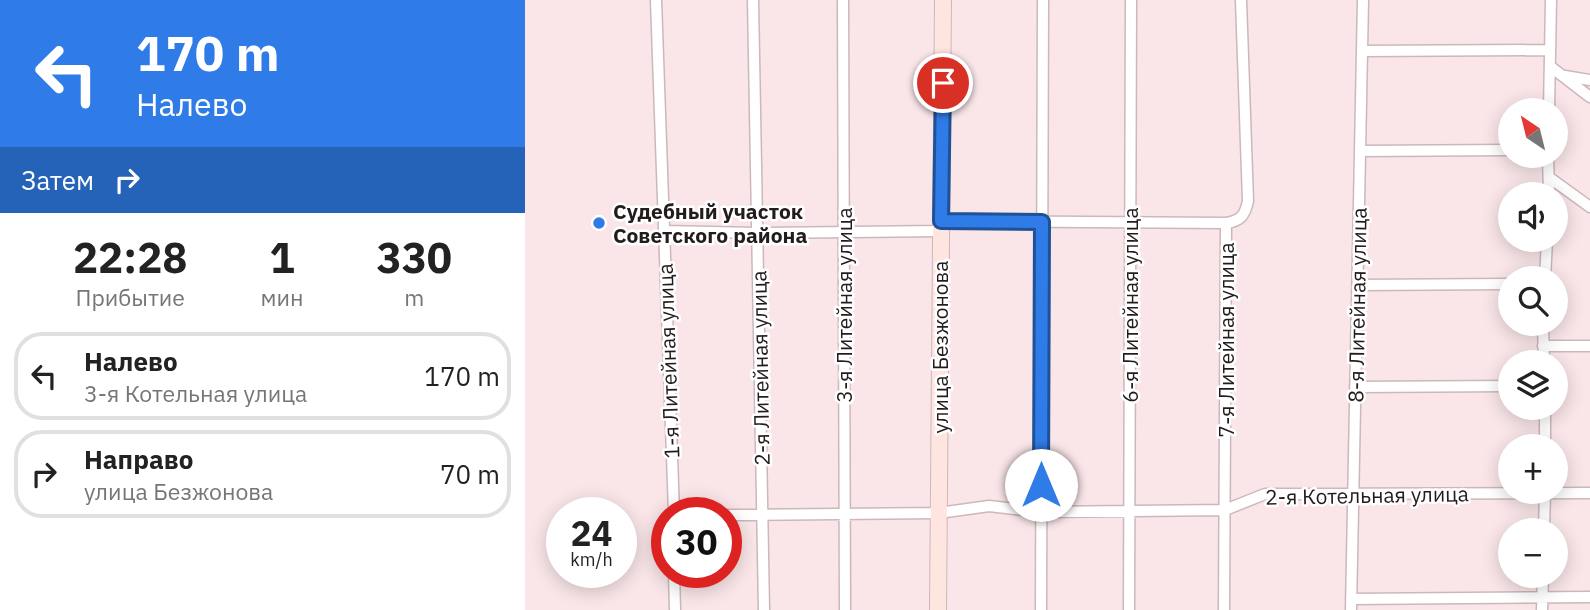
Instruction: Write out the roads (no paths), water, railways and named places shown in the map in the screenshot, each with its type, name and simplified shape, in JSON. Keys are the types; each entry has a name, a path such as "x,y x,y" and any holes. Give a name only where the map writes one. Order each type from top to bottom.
{"street":[{"name":"1-я Литейная улица","path":"656,0 673,497"},
{"name":"2-я Литейная улица","path":"753,0 764,610"},
{"name":"3-я Литейная улица","path":"843,0 845,610"},
{"name":"улица Безжонова","path":"938,610 943,0"},
{"path":"1041,610 1043,0"},
{"name":"6-я Литейная улица","path":"1129,610 1131,0"},
{"name":"7-я Литейная улица","path":"1224,610 1226,223 1238,221 1245,214 1248,201 1241,0"},
{"name":"8-я Литейная улица","path":"1351,604 1363,0"},
{"path":"1550,98 1551,0"},
{"path":"1363,51 1549,50"},
{"path":"1551,67 1590,97"},
{"path":"1563,76 1590,80"},
{"path":"1360,151 1498,150"},
{"path":"1549,168 1550,182"},
{"path":"1550,178 1590,206"},
{"path":"664,231 844,232 1042,222 1226,223"},
{"path":"1357,285 1498,284"},
{"path":"1543,336 1543,350"},
{"path":"1543,346 1590,346"},
{"path":"1355,387 1498,386"},
{"name":"2-я Котельная улица","path":"742,515 939,513 989,506 1041,512 1224,510 1265,494 1498,492"},
{"name":"2-я Котельная улица","path":"1568,493 1590,493"},
{"path":"674,588 675,610"},
{"path":"1542,588 1542,610"},
{"path":"1351,604 1542,596 1590,597"}],"place":[{"name":"Судебный участок Советского района","path":"599,223"}]}
